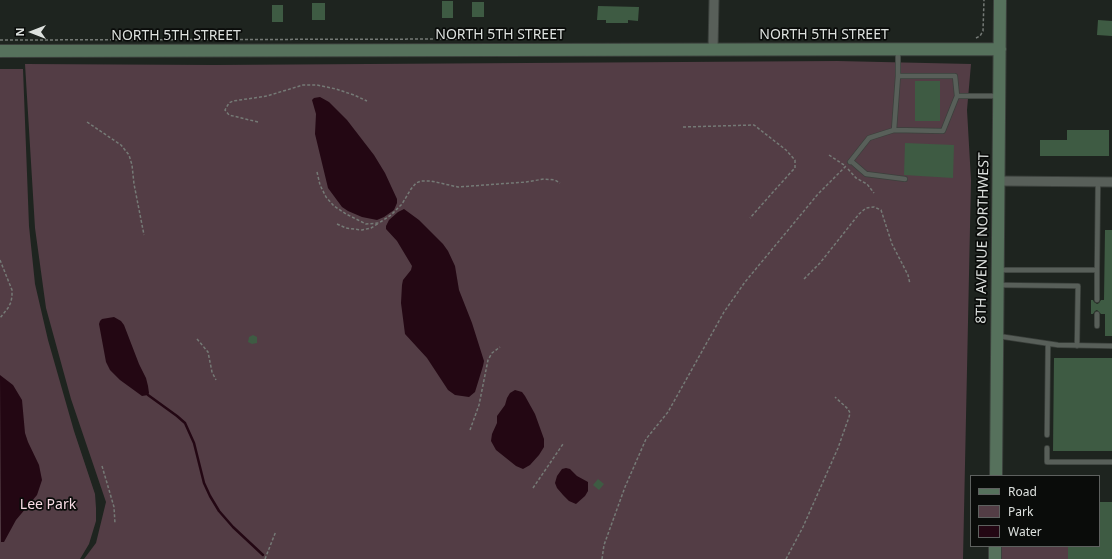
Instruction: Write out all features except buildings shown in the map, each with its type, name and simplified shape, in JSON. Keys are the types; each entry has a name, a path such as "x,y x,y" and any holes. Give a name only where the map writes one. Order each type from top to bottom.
{"street":[{"path":"713,50 714,0"},
{"name":"8TH AVENUE NORTHWEST","path":"996,475 1000,0"},
{"name":"NORTH 5TH STREET","path":"0,51 1000,49"},
{"path":"998,181 1112,182"},
{"path":"995,547 995,559"}],"lane":[{"path":"894,130 898,76 898,49"},
{"path":"898,76 955,76 957,96 943,131 894,130 869,138 850,161 866,174 905,179"},
{"path":"957,96 999,96"},
{"path":"1097,300 1098,181"},
{"path":"998,270 1097,270"},
{"path":"998,285 1078,286 1077,346"},
{"path":"1097,314 1097,326"},
{"path":"997,336 1048,344 1112,346"},
{"path":"1047,434 1048,344"},
{"path":"1047,448 1047,462 1112,462"}],"path":[{"path":"975,39 980,36 983,31 984,0"},
{"path":"0,40 466,39"},
{"path":"258,122 229,115 225,110 232,101 267,96 303,85 316,85 336,89 367,101"},
{"path":"87,122 121,145 129,155 144,235"},
{"path":"683,127 754,125 786,150 795,160 795,168 750,218"},
{"path":"829,155 846,166 856,178 867,184 874,193"},
{"path":"602,559 604,545 625,487 646,439 676,400 724,312 745,282 818,194 850,161"},
{"path":"317,172 320,185 326,197 334,206 366,224 379,223"},
{"path":"337,224 346,228 362,230 371,228 391,215 402,204 416,183 421,181 431,181 447,186 458,187 526,182 544,178 555,180 560,183"},
{"path":"804,279 820,263 859,214 866,208 874,207 880,210 892,244 908,275 910,284"},
{"path":"0,260 12,290 12,296 8,308 0,318"},
{"path":"197,339 208,352 212,372 216,380"},
{"path":"470,430 479,405 488,360 492,353 500,347"},
{"path":"786,559 803,527 849,417 850,413 848,408 834,397"},
{"path":"533,488 563,444"},
{"path":"102,466 114,507 115,524"},
{"path":"266,559 276,531"}],"green space":[{"path":"837,61 971,64 967,110 971,180 963,559 84,559 96,543 106,502 71,399 46,308 35,228 25,64 214,65"},
{"name":"Lee Park","path":"0,69 23,69 29,226 35,284 48,340 74,431 95,494 96,521 89,544 80,559 0,559"},
{"path":"1000,547 1068,547 1068,559 1000,559"}],"water":[{"path":"320,97 329,102 347,120 374,155 385,173 397,199 397,203 394,210 384,217 377,220 362,217 348,211 342,207 328,188 315,134 316,114 312,100"},
{"path":"404,209 419,220 443,244 455,266 459,290 472,323 484,361 475,392 469,397 455,395 448,390 427,358 405,334 401,303 402,285 403,280 411,270 412,266 397,241 386,229 389,220"},
{"path":"114,317 121,321 124,325 146,378 149,393 148,395 142,396 120,380 110,370 106,362 99,324 102,319"},
{"path":"0,375 13,385 22,400 25,433 39,465 42,480 37,495 16,520 4,542 1,542"},
{"path":"515,390 522,392 525,396 535,414 544,439 544,447 539,455 530,465 523,469 516,466 496,450 491,441 492,434 497,423 497,416 505,405 510,393"},
{"path":"562,469 570,469 577,476 588,482 588,491 576,504 569,501 563,495 555,483 557,476"}],"waterway":[{"path":"148,395 185,423 194,443 204,483 210,496 219,511 233,527 263,555"}]}
